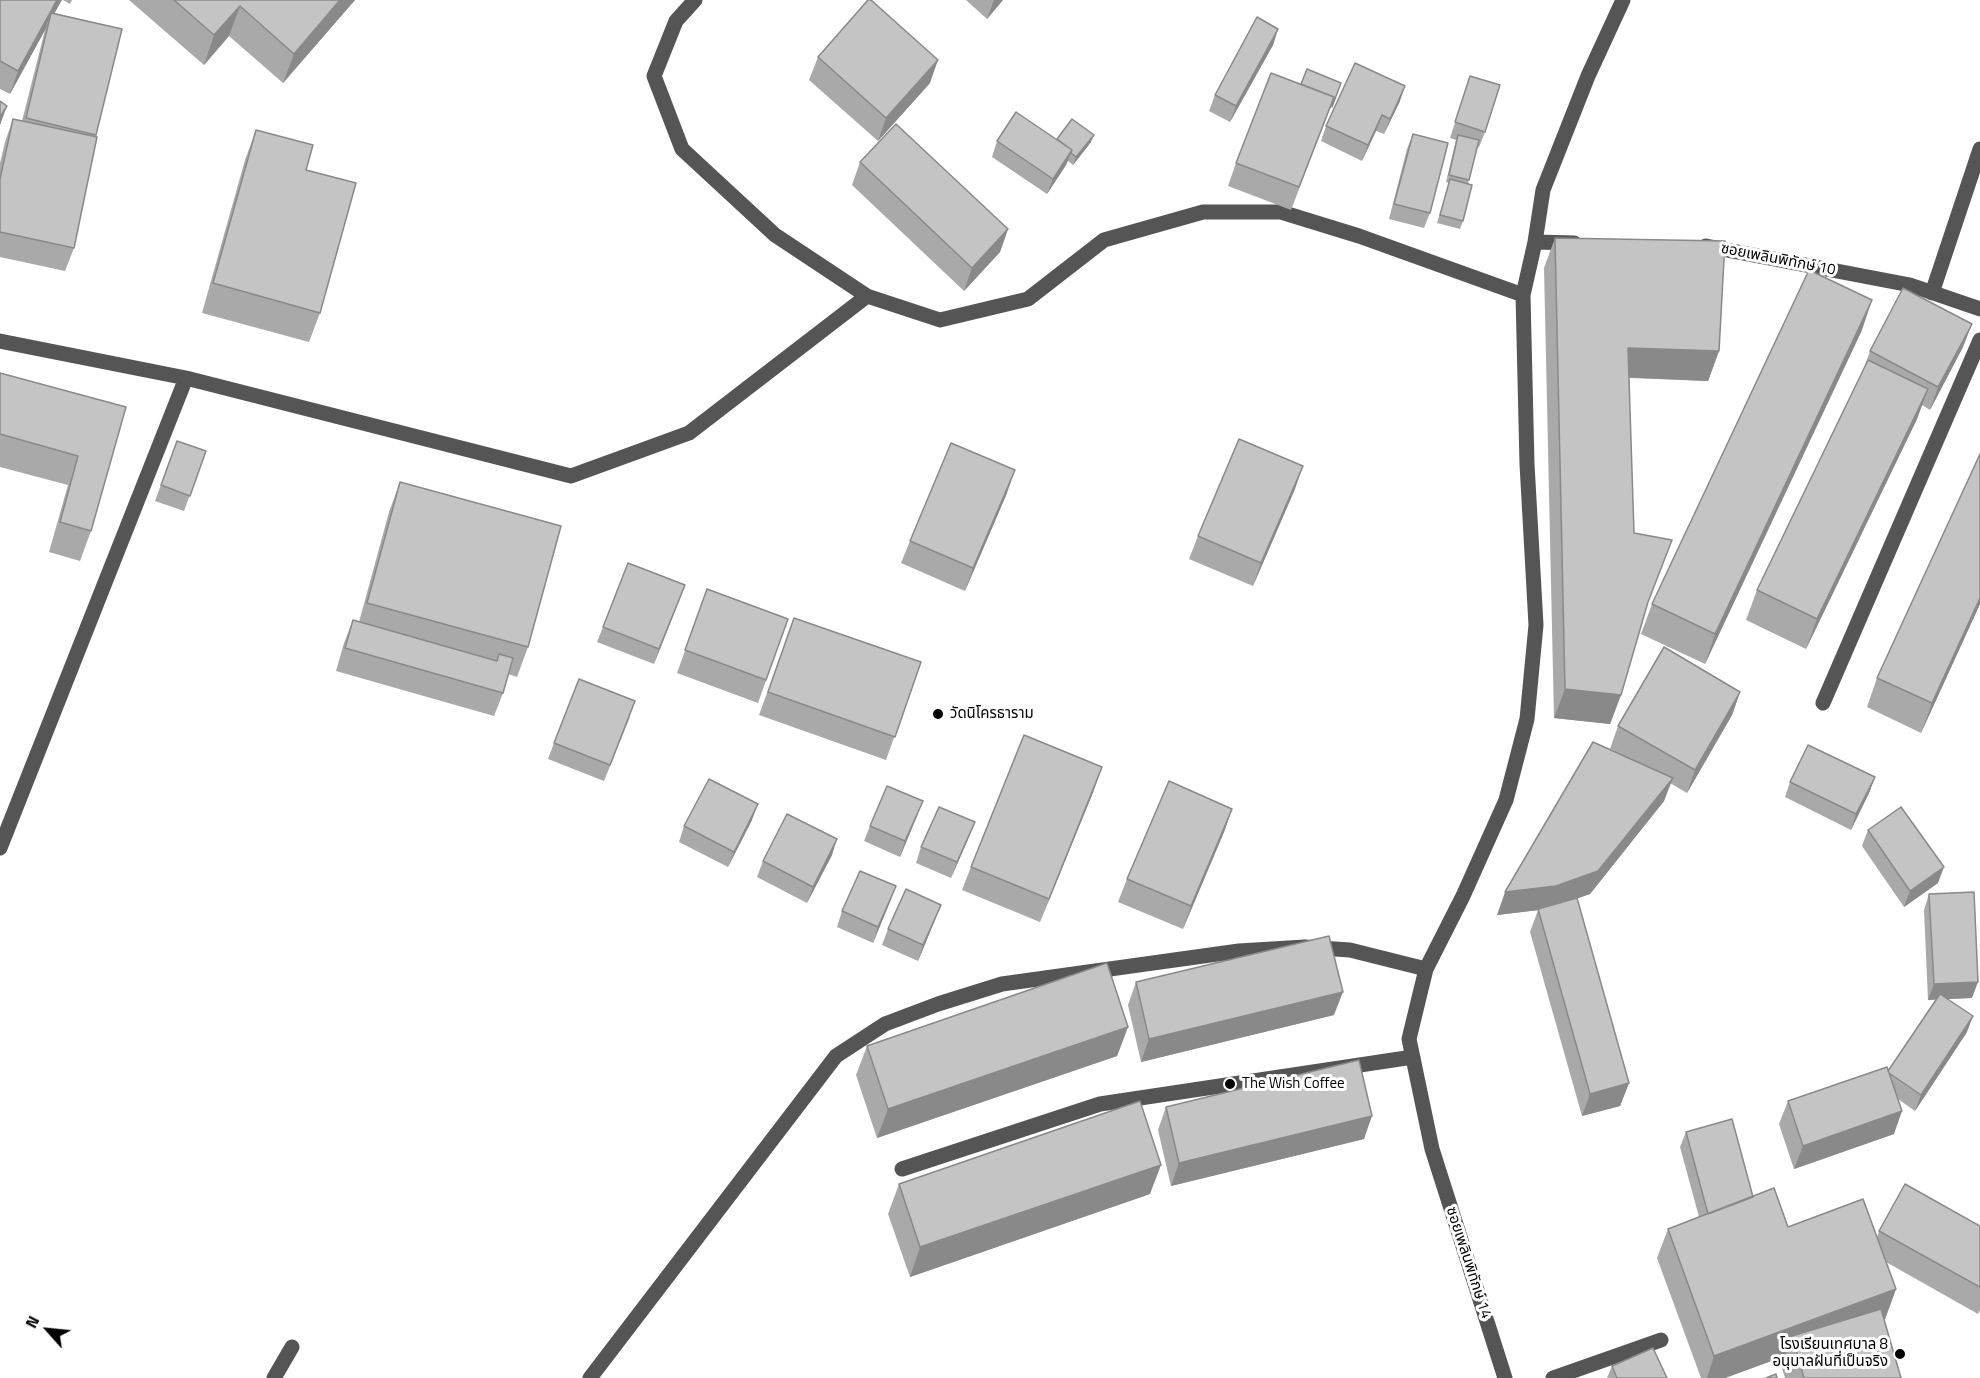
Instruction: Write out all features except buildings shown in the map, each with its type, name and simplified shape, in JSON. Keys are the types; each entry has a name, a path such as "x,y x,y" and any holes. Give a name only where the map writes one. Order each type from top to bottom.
{"street":[{"path":"694,0 676,21 654,76 682,149 775,235 867,296 940,320 1029,299 1104,240 1203,212 1281,212 1359,236 1523,295"},
{"name":"ซอยเพลินพิทักษ์ 14","path":"1505,1378 1432,1149 1409,1039 1426,969 1463,896 1506,800 1527,719 1536,625 1527,464 1523,295 1535,242 1543,190 1588,76 1623,0"},
{"path":"1932,293 1980,149"},
{"path":"1535,242 1591,243"},
{"name":"ซอยเพลินพิทักษ์ 10","path":"1692,245 1910,285 1980,309"},
{"path":"0,341 186,378 572,476 689,434 867,296"},
{"path":"1823,703 1980,340"},
{"path":"0,848 186,378"},
{"path":"590,1378 836,1056 885,1024 1002,984 1239,951 1305,947 1350,950 1426,969"},
{"path":"902,1169 1100,1104 1413,1057"},
{"path":"1553,1378 1661,1341"},
{"path":"274,1378 292,1347"}],"place":[{"name":"วัดนิโครธาราม","path":"938,714"},
{"name":"The Wish Coffee","path":"1230,1084"},
{"name":"โรงเรียนเทศบาล 8 อนุบาลฝันที่เป็นจริง","path":"1900,1354"}]}
